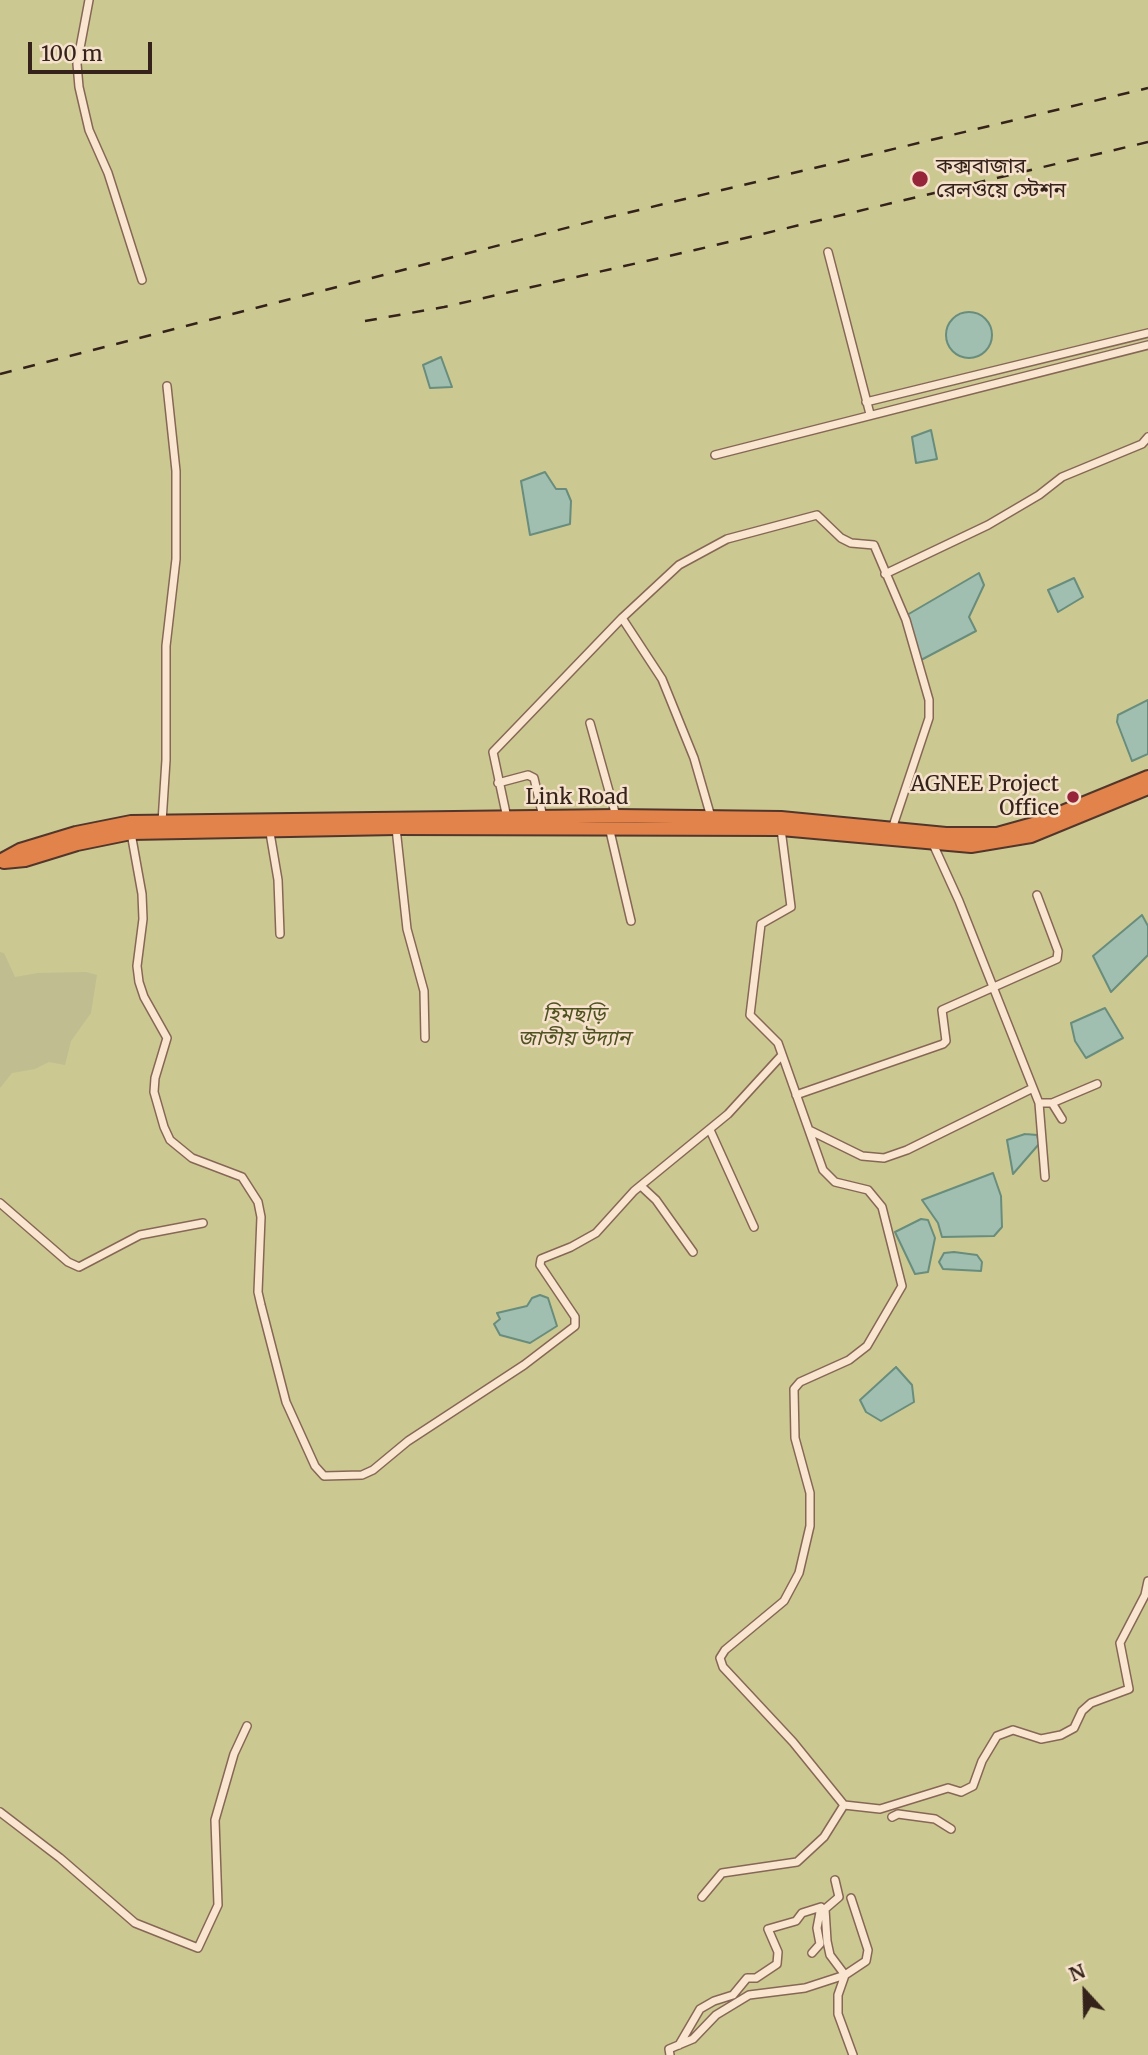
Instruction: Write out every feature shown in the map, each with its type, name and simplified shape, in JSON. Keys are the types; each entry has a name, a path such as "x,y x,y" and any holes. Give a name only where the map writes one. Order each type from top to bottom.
{"highway":[{"name":"Link Road","path":"0,861 25,860 77,844 131,833 543,817 890,834 997,834 1045,820 1148,776"},
{"name":"Link Road","path":"0,861 20,850 76,833 131,822 396,828 781,818 890,834 933,844 971,846 1031,836 1148,788"}],"street":[{"path":"89,0 77,64 81,99 142,280"},
{"path":"828,252 870,414"},
{"path":"866,402 1148,334"},
{"path":"715,455 1148,345"},
{"path":"162,822 166,760 166,646 174,586 176,535 176,471 167,386"},
{"path":"886,574 988,525 1039,495 1062,477 1142,444 1148,437"},
{"path":"507,818 492,755 496,747 622,618 666,576 700,552 727,539 790,524 812,515 825,519 841,538 851,543 874,545 906,620 929,700 929,718 890,834"},
{"path":"622,618 662,679 694,758 711,818"},
{"path":"590,723 613,821 631,921"},
{"path":"498,783 528,775 534,778 543,817"},
{"path":"269,826 278,880 280,934"},
{"path":"396,828 407,929 424,991 425,1038"},
{"path":"781,829 791,908 761,924 749,1008 754,1020 775,1038 828,1177 835,1182 868,1190 882,1207 902,1286 867,1346 849,1360 800,1382 794,1389 795,1438 810,1493 810,1526 799,1573 785,1601 725,1650 720,1658 723,1667 793,1742 844,1805 880,1809 948,1788 961,1792 973,1786 982,1761 997,1736 1013,1730 1041,1739 1061,1735 1074,1728 1082,1711 1091,1703 1129,1689 1120,1643 1145,1595 1148,1581"},
{"path":"131,833 142,894 143,919 136,966 144,998 167,1038 155,1078 154,1092 164,1127 170,1140 192,1158 242,1177 258,1202 261,1217 258,1292 261,1305 286,1402 315,1466 324,1476 362,1475 373,1470 408,1441 524,1365 575,1326 575,1317 540,1261 596,1233 642,1186 710,1130 782,1055"},
{"path":"933,844 1039,1103 1045,1177"},
{"path":"796,1095 943,1044 946,1041 942,1010 1057,959 1058,951 1037,895"},
{"path":"1039,1103 1052,1102 1097,1084"},
{"path":"808,1130 862,1156 884,1158 907,1150 1033,1088"},
{"path":"1052,1102 1062,1119"},
{"path":"710,1130 754,1227"},
{"path":"642,1186 664,1211 693,1252"},
{"path":"0,1203 68,1262 79,1268 140,1235 203,1223"},
{"path":"0,1812 60,1858 135,1923 198,1948 218,1905 215,1820 234,1754 247,1726"},
{"path":"702,1897 722,1872 797,1862 824,1837 844,1805"},
{"path":"892,1817 898,1814 935,1819 950,1829"},
{"path":"835,1880 839,1897 825,1909 827,1941 830,1955 845,1975"},
{"path":"670,2055 670,2049 693,2039 716,2015 749,1996 785,1993 845,1975 866,1961 867,1950 851,1898"},
{"path":"679,2045 700,2010 714,2001 733,1996 747,1978 756,1978 777,1964 778,1952 768,1929 796,1920 802,1913 821,1908 817,1928 820,1944 812,1953"},
{"path":"845,1975 838,1995 838,2014 853,2055"}],"green space":[{"name":"হিমছড়ি জাতীয় উদ্যান","path":"0,0 1148,0 1148,2055 0,2055"}],"shaded area":[{"path":"969,312 985,319 992,335 985,351 969,358 953,351 946,335 953,319"},
{"path":"441,357 452,387 430,388 423,365"},
{"path":"931,430 937,459 916,463 912,437"},
{"path":"545,472 556,489 566,489 571,501 570,524 530,535 521,481"},
{"path":"979,573 984,585 969,617 976,631 921,660 907,615"},
{"path":"1074,578 1083,597 1058,612 1048,590"},
{"path":"1148,700 1148,754 1132,761 1117,722 1118,715"},
{"path":"1142,915 1148,926 1148,955 1111,992 1093,956"},
{"path":"0,952 4,953 15,977 38,973 86,972 97,975 91,1013 71,1041 65,1065 49,1062 35,1069 12,1073 0,1088"},
{"path":"1105,1008 1123,1038 1086,1058 1075,1041 1071,1023"},
{"path":"1025,1134 1037,1135 1039,1144 1013,1174 1007,1140"},
{"path":"993,1173 1001,1196 1002,1227 994,1236 942,1237 938,1223 922,1200"},
{"path":"921,1219 928,1220 935,1238 928,1272 915,1274 895,1232"},
{"path":"944,1253 977,1255 982,1262 981,1271 943,1269 939,1262"},
{"path":"540,1295 548,1298 557,1326 530,1343 500,1335 494,1324 500,1319 497,1313 527,1306 532,1298"},
{"path":"896,1367 912,1385 914,1402 881,1421 866,1412 860,1400"}],"railway":[{"path":"0,374 593,221 1148,88"},
{"path":"365,321 444,307 695,250 1148,142"}],"place":[{"name":"কক্সবাজার রেলওয়ে স্টেশন","path":"920,179"},
{"name":"AGNEE Project Office","path":"1073,797"}]}
